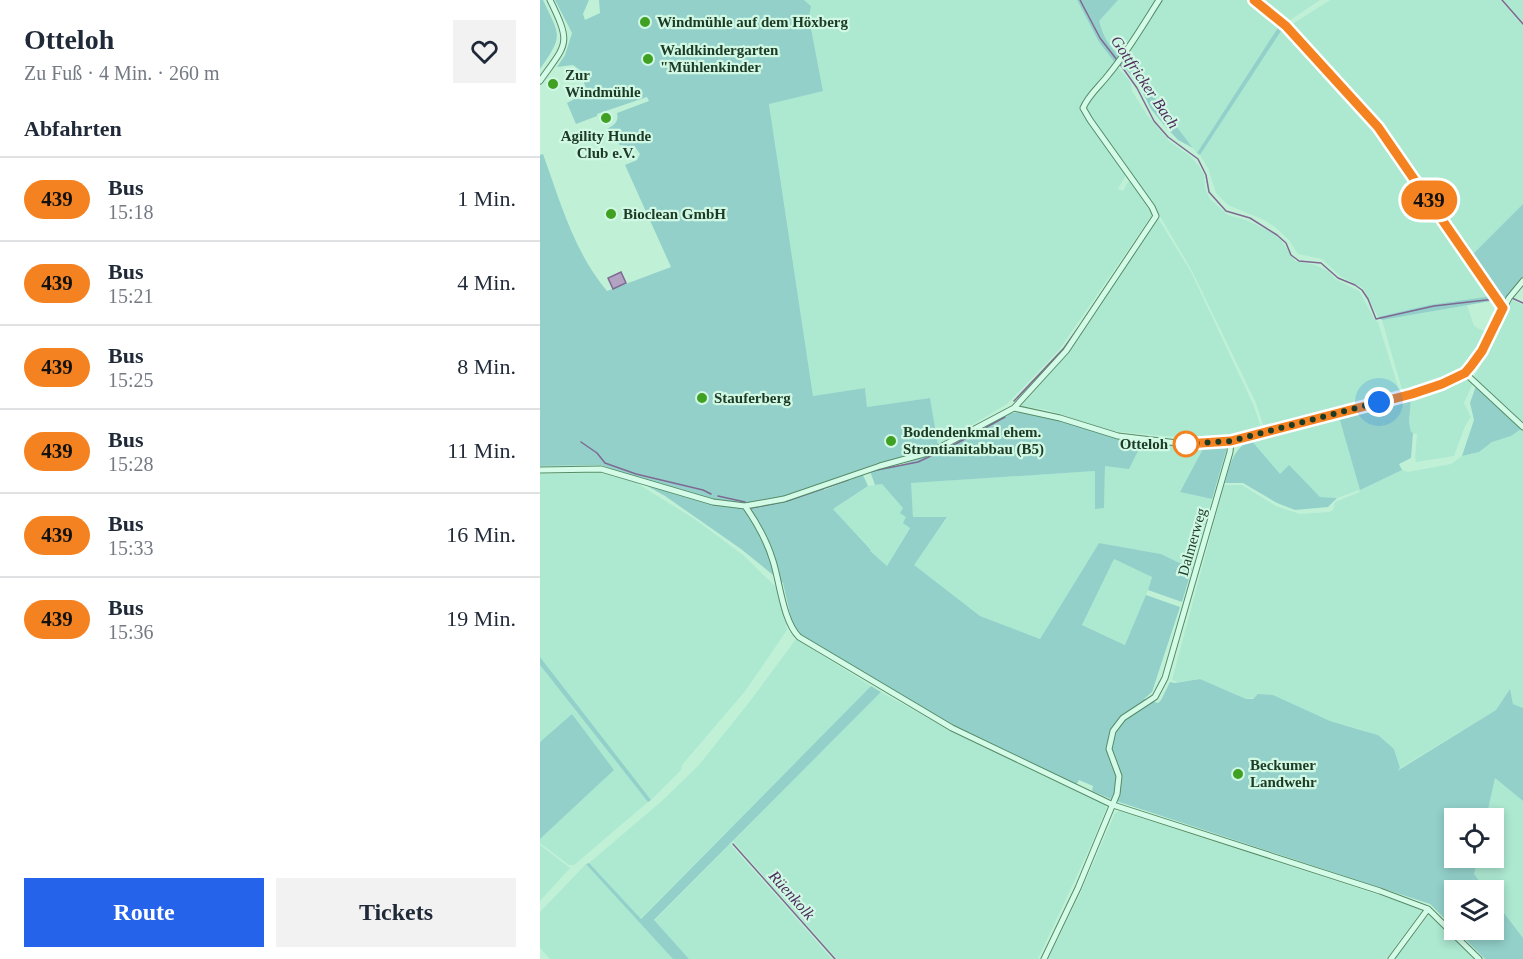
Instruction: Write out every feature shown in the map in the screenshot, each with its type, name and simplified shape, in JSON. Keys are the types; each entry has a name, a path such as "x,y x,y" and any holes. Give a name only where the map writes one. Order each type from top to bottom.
{"street":[{"path":"540,81 561,52 565,39 562,25 550,0"},
{"path":"540,470 601,469 713,502 745,506 784,499 880,466 931,452 1014,408 1066,351 1156,216 1083,108 1087,99 1128,49 1159,0"},
{"path":"1254,0 1286,26 1378,127 1503,308"},
{"path":"1014,408 1060,418 1118,436 1186,444 1231,441 1412,394 1465,373 1482,351 1503,308 1523,281"},
{"path":"1465,373 1523,427"},
{"name":"Dalmerweg","path":"1044,959 1078,888 1120,783 1110,754 1110,739 1117,724 1123,718 1155,697 1165,678 1230,452 1231,441"},
{"path":"745,506 762,534 773,561 792,628 799,638 952,728 1113,805 1380,891 1428,909 1479,959"},
{"path":"1391,959 1428,909"}],"green space":[{"path":"804,0 1077,0 1099,42 1115,63 1084,99 1080,108 1126,175 1118,189 1123,191 1131,181 1151,208 1152,215 1059,350 1007,404 938,445 930,398 867,407 865,388 813,396 769,103 823,90 809,18 811,6"},
{"path":"1117,0 1156,0 1120,56 1108,44 1098,20"},
{"path":"1162,0 1249,0 1279,26 1197,153 1124,58"},
{"path":"1259,0 1320,0 1286,23"},
{"path":"1330,0 1500,0 1523,26 1523,204 1470,257 1386,132 1292,28 1291,25"},
{"path":"1503,0 1523,0 1523,22 1515,14"},
{"path":"1283,28 1377,128 1492,296 1429,305 1378,317 1363,288 1340,276 1322,259 1298,254 1289,240 1275,227 1228,205 1216,193 1208,168 1200,155"},
{"path":"1118,67 1131,83 1132,91 1147,115 1169,141 1190,156 1199,166 1204,175 1205,188 1210,199 1228,215 1246,220 1271,232 1281,240 1295,261 1315,265 1328,271 1335,279 1359,291 1378,322 1400,393 1268,427 1263,425 1256,403 1192,271 1157,211 1086,111 1087,101"},
{"path":"1158,218 1191,272 1253,404 1262,430 1230,438 1163,436 1113,431 1047,410 1021,406 1068,353"},
{"path":"1512,300 1523,305 1523,423 1474,377 1501,327"},
{"path":"1467,305 1474,326 1489,334 1480,350 1464,369 1448,378 1403,393 1382,320"},
{"path":"1466,376 1473,383 1464,403 1471,417 1465,426 1454,456 1416,462 1417,434 1411,433 1409,422 1411,398 1443,388"},
{"path":"1339,417 1360,489 1402,470 1408,472 1451,464 1462,456 1479,452 1492,442 1511,436 1521,429 1523,431 1523,708 1513,704 1510,690 1496,710 1400,768 1394,749 1378,735 1330,721 1273,695 1246,699 1200,679 1178,682 1172,680 1224,485 1242,485 1276,506 1300,514 1329,512 1333,510 1335,502 1360,492 1359,490 1337,498 1320,497 1289,466 1280,474 1251,440"},
{"path":"1143,441 1204,447 1180,492 1212,499 1192,569 1161,554 1099,543 1040,639 980,616 913,565 947,518 913,517 910,483 1095,471 1095,508 1104,508 1105,466 1129,468"},
{"path":"601,473 635,482 696,520 743,555 778,589 787,630 746,690 682,765 681,770 651,800 540,657 540,474"},
{"path":"882,484 903,508 910,527 887,566 869,551 871,549 833,509 868,486"},
{"path":"1114,559 1152,577 1126,645 1082,625"},
{"path":"796,639 871,686 640,919 589,863 663,800 699,765"},
{"path":"540,665 648,802 574,865 569,865 540,843 540,839 614,770 572,714 540,742"},
{"path":"881,692 951,731 1105,804 1106,809 1092,843 1038,959 837,959 733,841"},
{"path":"1495,778 1523,801 1523,938 1504,913 1504,880 1479,880 1474,874 1476,868 1504,868 1504,808 1488,808"},
{"path":"1119,811 1420,908 1421,912 1386,959 1048,959 1082,890 1078,888 1082,889 1115,813"},
{"path":"730,844 832,959 689,959 654,921"},
{"path":"540,845 570,868 540,901"},
{"path":"586,864 673,959 550,959 540,948 540,912"},
{"path":"1431,915 1444,928 1444,940 1455,940 1474,959 1395,959"}],"shaded area":[{"path":"540,0 543,0 549,12 557,35 553,49 540,69"},
{"path":"555,0 589,0 583,14 585,20 600,13 599,0 804,0 811,6 809,18 823,91 769,104 813,396 865,388 867,407 930,398 938,445 906,457 875,464 824,484 824,490 863,475 868,486 833,509 870,551 887,566 910,528 903,523 906,517 900,513 903,508 882,484 875,485 870,471 901,465 931,454 1011,413 1022,412 1053,418 1143,441 1129,469 1105,466 1104,508 1095,509 1095,471 911,483 913,517 947,517 914,565 980,616 1040,639 1099,543 1161,554 1192,569 1182,602 1148,590 1152,577 1114,559 1082,625 1125,645 1146,595 1180,607 1152,692 1144,699 1158,703 1170,682 1200,679 1246,699 1253,699 1258,694 1273,695 1330,721 1378,735 1394,749 1400,768 1397,771 1496,710 1510,689 1513,704 1523,708 1523,801 1495,778 1488,808 1444,808 1444,868 1476,868 1474,874 1479,880 1444,880 1444,918 1430,904 1116,801 1092,791 1093,786 1079,780 1076,785 953,727 800,636 793,627 783,583 741,549 665,496 628,475 601,465 540,466 540,155 543,154 562,208 585,260 607,291 671,267 625,165 637,160 640,154 635,147 620,145 607,129 615,123 617,113 649,101 647,97 597,114 597,116 576,124 567,103 587,92 580,70 573,65 557,67 565,55 572,33"},
{"path":"1077,0 1118,0 1099,21 1109,44 1120,56 1115,63 1099,42"},
{"path":"1279,26 1283,28 1200,155 1197,153"},
{"path":"1124,58 1193,148 1178,140 1151,109 1139,85 1121,63"},
{"path":"1523,204 1523,277 1506,300 1501,301 1470,257"},
{"path":"621,272 626,283 613,289 608,278"},
{"path":"1492,296 1497,300 1382,320 1378,317 1429,305"},
{"path":"1476,386 1521,429 1511,436 1492,442 1479,452 1462,456 1474,420 1470,403"},
{"path":"1411,398 1409,422 1413,433 1411,458 1399,464 1402,470 1360,490 1339,417"},
{"path":"1251,440 1280,474 1289,465 1320,497 1337,498 1328,507 1295,510 1277,503 1243,483 1225,483 1236,452"},
{"path":"1225,445 1227,448 1212,499 1180,492 1204,447"},
{"path":"540,657 651,800 648,802 540,665"},
{"path":"871,686 881,692 654,920 689,959 673,959 586,864 589,863 641,919"},
{"path":"572,714 614,770 540,839 540,742"},
{"path":"1504,913 1523,938 1523,959 1485,959 1466,940 1504,940"}],"waterway":[{"name":"Gottfricker Bach","path":"1080,0 1100,38 1117,60"},
{"path":"1502,0 1523,24"},
{"name":"Gottfricker Bach","path":"1120,64 1137,88 1154,121 1168,137 1198,159 1206,175 1209,192 1226,211 1250,218 1277,235 1286,243 1291,255 1299,261 1321,263 1338,278 1362,290 1376,319 1434,306 1495,299"},
{"path":"1083,321 1142,233"},
{"name":"Gottfricker Bach","path":"1512,298 1523,303"},
{"path":"1014,401 1064,348 1079,327"},
{"path":"872,471 918,462 1005,417"},
{"path":"581,442 597,453 605,463 636,474 703,490 711,494"},
{"path":"751,508 787,501 848,480"},
{"path":"718,496 745,502"},
{"name":"Rüenkolk","path":"733,844 835,959"}],"bus line":[{"name":"439","path":"1186,444 1231,441 1412,394 1442,384 1465,373 1471,366 1482,351 1503,308 1378,127 1286,26 1254,0"}],"place":[{"name":"Windmühle auf dem Höxberg","path":"645,22"},
{"name":"Waldkindergarten \"Mühlenkinder","path":"648,59"},
{"name":"Zur Windmühle","path":"553,84"},
{"name":"Agility Hunde Club e.V.","path":"606,118"},
{"name":"Bioclean GmbH","path":"611,214"},
{"name":"Stauferberg","path":"702,398"},
{"name":"Bodendenkmal ehem. Strontianitabbau (B5)","path":"891,441"},
{"name":"Otteloh","path":"1186,444"},
{"name":"Beckumer Landwehr","path":"1238,774"}],"route":[{"path":"1186,444 1231,441 1379,402"}]}
